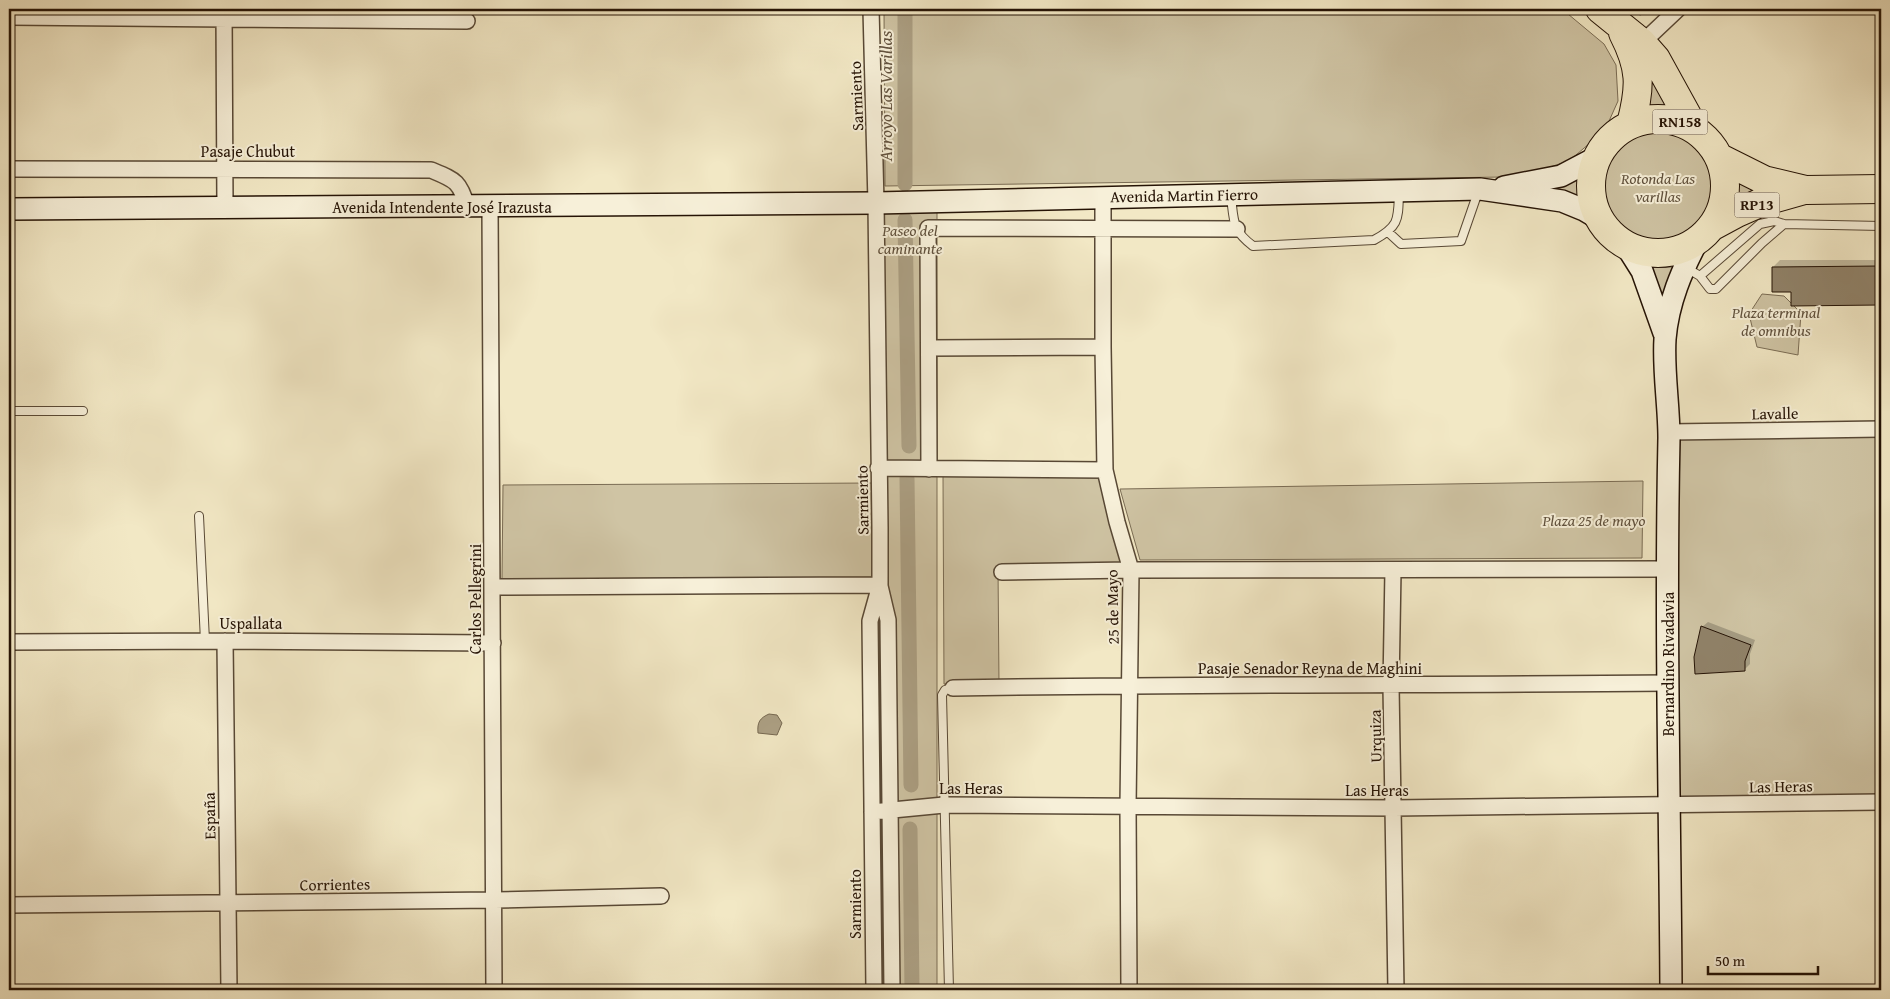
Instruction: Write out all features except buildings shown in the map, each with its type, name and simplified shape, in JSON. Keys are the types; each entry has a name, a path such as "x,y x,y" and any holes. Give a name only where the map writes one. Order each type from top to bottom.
{"highway":[{"name":"RN158","path":"1609,16 1642,43 1656,59 1694,128"},
{"name":"RN158","path":"1609,16 1630,48 1637,67 1638,88 1631,124"},
{"name":"RN158","path":"1663,118 1679,121 1694,128 1713,146 1720,158 1726,186 1721,208 1705,233 1685,248 1661,253 1642,251 1625,244 1607,230 1594,206 1591,189 1592,173 1597,158 1617,132 1631,124 1647,119 1663,118"},
{"name":"RP13","path":"1720,158 1764,180 1806,190 1881,189"},
{"name":"RP13","path":"1705,233 1737,213 1762,202 1806,190"}],"main road":[{"name":"Avenida Martin Fierro","path":"876,203 1485,189 1561,176 1597,158"},
{"name":"Avenida Martin Fierro","path":"1485,189 1562,202 1584,210 1600,220"},
{"name":"Avenida Intendente José Irazusta","path":"9,209 876,203"},
{"name":"Bernardino Rivadavia","path":"1671,990 1667,569 1669,432 1665,338 1676,285 1692,271 1705,233"},
{"name":"Bernardino Rivadavia","path":"1625,244 1642,271 1655,304 1665,338"}],"street":[{"name":"Sarmiento","path":"871,9 876,203 880,585 870,621 874,990"},
{"path":"1642,43 1678,9"},
{"path":"9,17 224,14 467,20"},
{"path":"224,14 225,208"},
{"name":"Pasaje Chubut","path":"9,169 225,168 431,170 449,178 462,188 467,207"},
{"name":"25 de Mayo","path":"1103,197 1105,470 1131,570 1128,807 1129,990"},
{"name":"Carlos Pellegrini","path":"490,207 494,990"},
{"path":"929,469 928,228 1236,229"},
{"path":"928,348 1103,347"},
{"name":"Lavalle","path":"1669,432 1881,429"},
{"path":"878,468 1105,470"},
{"path":"1002,572 1667,569"},
{"name":"Urquiza","path":"1393,570 1391,686 1396,990"},
{"path":"493,587 880,585 888,620 892,990"},
{"name":"España","path":"225,641 229,990"},
{"name":"Uspallata","path":"9,642 493,643"},
{"name":"Pasaje Senador Reyna de Maghini","path":"953,688 1129,685 1391,686 1668,683"},
{"name":"Las Heras","path":"872,812 944,805 1394,808 1881,802"},
{"name":"Corrientes","path":"9,905 494,900 661,896"}],"lane":[{"path":"1388,232 1401,244 1461,241 1485,189"},
{"path":"1231,194 1236,229 1241,237 1254,246 1374,240 1388,232 1398,219 1399,190"},
{"path":"1692,271 1760,224 1774,221 1784,224 1881,226"},
{"path":"1661,253 1692,271 1710,290 1716,290 1762,243 1784,224"},
{"path":"9,411 83,411"},
{"path":"199,516 205,641"},
{"path":"949,990 942,695 945,690 953,688"}],"green space":[{"path":"884,9 1562,9 1604,44 1616,65 1618,101 1605,130 1569,161 1538,171 1503,177 885,186"},
{"path":"1630,9 1660,9 1640,15"},
{"path":"1649,70 1670,110 1646,112"},
{"name":"Rotonda Las varillas","path":"1658,131 1669,132 1679,136 1697,148 1709,166 1713,176 1713,198 1709,208 1697,226 1679,238 1669,242 1658,243 1647,242 1637,238 1619,226 1607,208 1603,198 1602,187 1603,176 1607,166 1619,148 1637,136 1647,132"},
{"path":"1586,168 1587,201 1530,189"},
{"path":"1736,178 1760,190 1735,207 1738,189"},
{"name":"Paseo del caminante","path":"937,211 937,990 887,990 881,212"},
{"path":"1649,267 1677,267 1663,303 1658,284"},
{"name":"Plaza terminal de omnibus","path":"1762,294 1784,296 1801,313 1798,355 1757,347 1749,314"},
{"path":"1881,427 1881,803 1670,805 1669,432"},
{"path":"943,476 1099,476 1125,565 998,568 999,684 944,684"},
{"name":"Plaza 25 de mayo","path":"1643,481 1642,558 1140,560 1120,489"},
{"path":"872,483 872,577 502,579 503,485"}],"shaded area":[{"path":"769,714 777,715 782,723 777,735 758,733 760,721"}],"waterway":[{"name":"Arroyo Las Varillas","path":"905,9 905,184"},
{"path":"905,220 909,446"},
{"path":"907,478 911,785"},
{"path":"910,829 912,990"}]}
